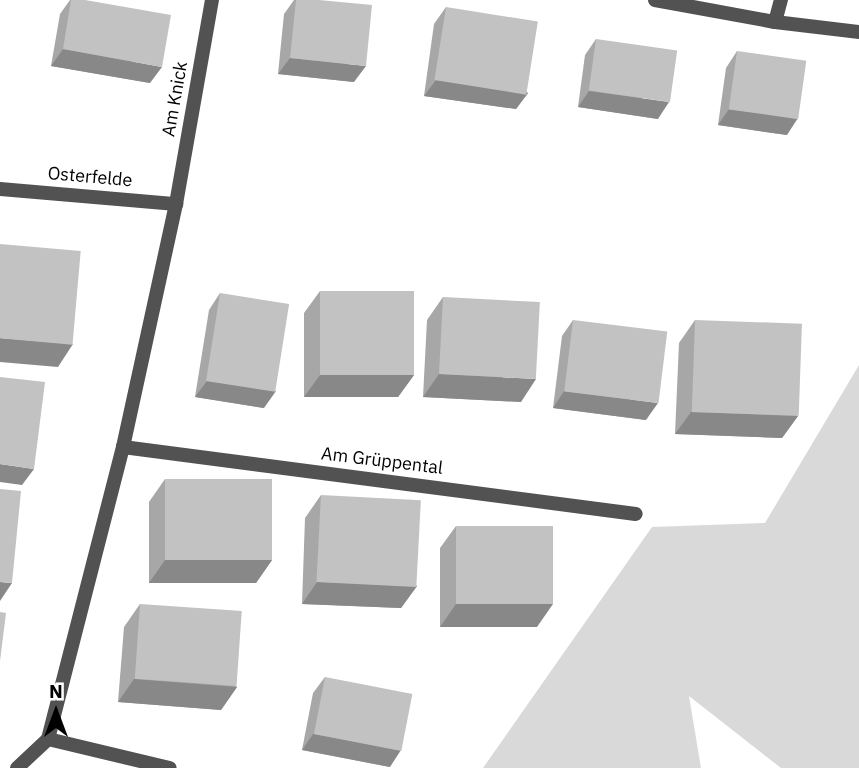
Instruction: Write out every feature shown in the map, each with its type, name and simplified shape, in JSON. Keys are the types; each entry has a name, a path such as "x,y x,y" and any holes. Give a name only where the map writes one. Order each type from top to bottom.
{"street":[{"name":"Am Knick","path":"176,204 212,0"},
{"path":"655,0 775,22 859,32"},
{"path":"775,22 781,0"},
{"name":"Osterfelde","path":"0,189 176,204"},
{"path":"17,768 48,739 123,447 176,204"},
{"name":"Am Grüppental","path":"123,447 636,514"},
{"path":"48,739 170,768"}],"shaded area":[{"path":"859,365 859,768 781,768 689,696 701,768 483,768 652,527 765,523"}],"building":[{"path":"71,0 171,15 162,67 63,49"},
{"path":"296,0 372,5 366,66 290,58"},
{"path":"446,7 538,22 526,95 434,80"},
{"path":"596,39 677,50 670,102 589,90"},
{"path":"737,51 806,61 798,119 729,109"},
{"path":"0,244 81,251 72,345 0,338"},
{"path":"320,291 414,291 414,375 320,375"},
{"path":"220,293 289,304 275,392 206,381"},
{"path":"443,297 540,302 536,379 439,374"},
{"path":"573,320 667,332 659,403 564,391"},
{"path":"695,320 802,324 799,416 692,412"},
{"path":"0,377 45,382 34,469 0,464"},
{"path":"165,479 272,479 272,560 165,560"},
{"path":"0,489 21,491 12,583 0,582"},
{"path":"321,495 421,500 416,587 316,582"},
{"path":"456,526 553,526 553,604 456,604"},
{"path":"140,604 242,611 237,686 135,679"},
{"path":"0,612 6,613 0,661"},
{"path":"325,677 412,694 401,751 314,734"}]}
